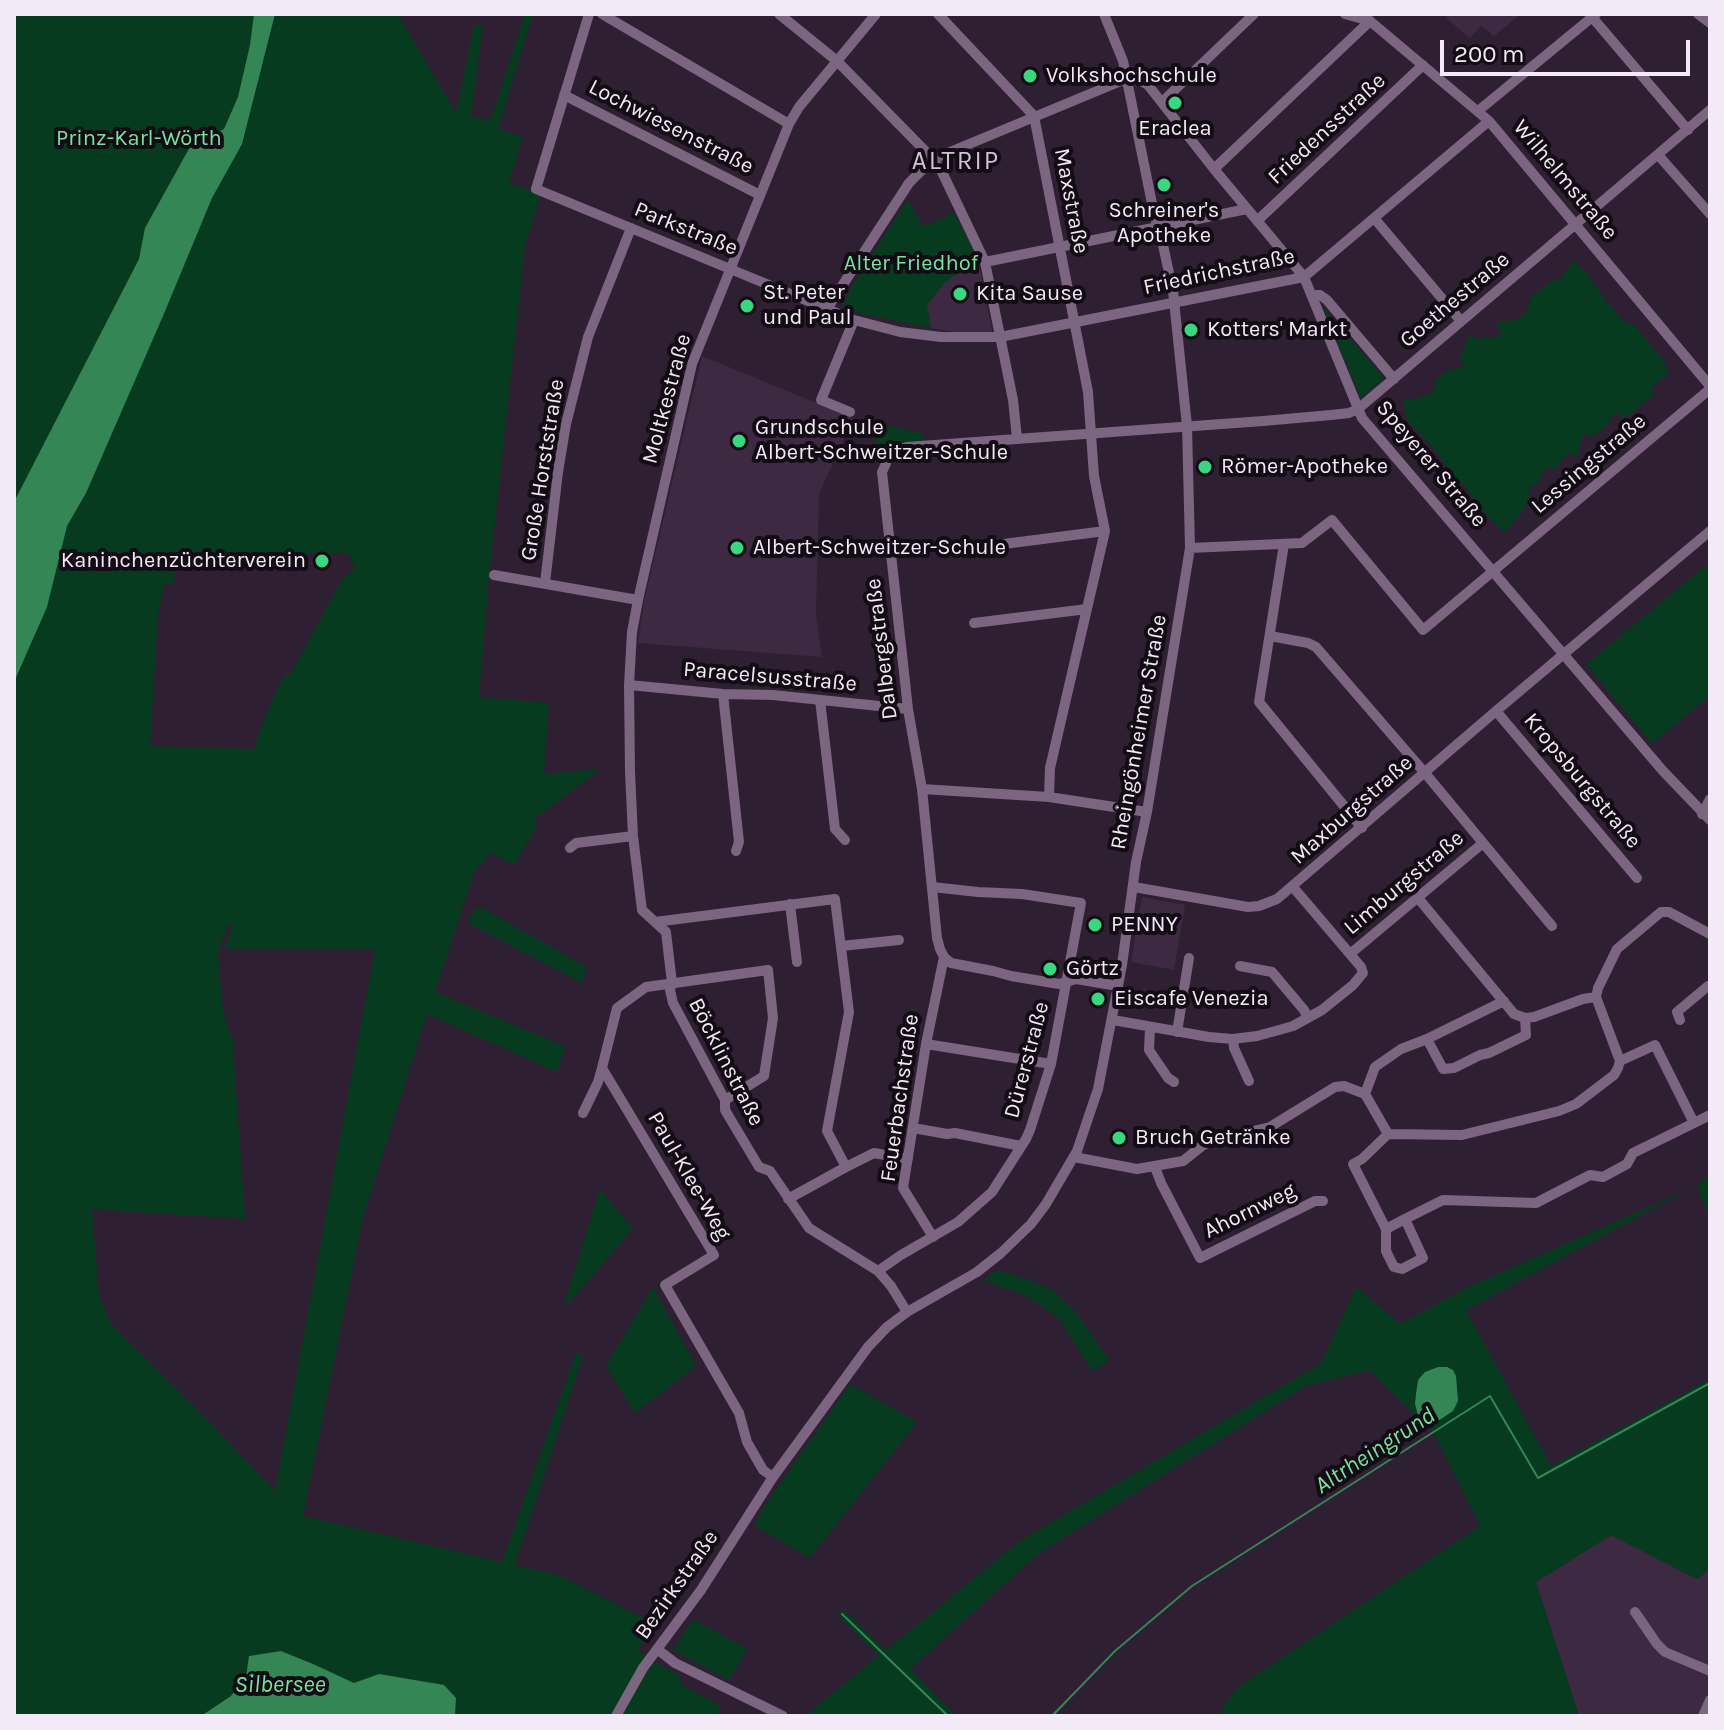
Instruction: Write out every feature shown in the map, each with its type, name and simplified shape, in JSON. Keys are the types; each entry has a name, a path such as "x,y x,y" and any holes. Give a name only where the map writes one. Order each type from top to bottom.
{"street":[{"name":"Parkstraße","path":"589,14 536,189 854,320 900,332 941,337 1000,337"},
{"path":"602,14 789,124"},
{"path":"779,14 837,61 942,172 985,262 1013,400 1017,438"},
{"name":"Moltkestraße","path":"633,836 629,685 632,632 692,364 789,124 799,107 876,14"},
{"path":"938,14 1034,116"},
{"name":"Rheingönheimer Straße","path":"907,1312 977,1272 1001,1253 1039,1214 1074,1157 1090,1116 1113,1020 1136,862 1190,548 1187,426 1173,291 1128,80 1104,14"},
{"path":"1162,102 1254,14"},
{"name":"Wilhelmstraße","path":"1345,14 1366,17 1489,121 1710,388"},
{"path":"1698,14 1710,23"},
{"path":"1478,111 1594,16 1688,130"},
{"path":"1214,169 1366,17"},
{"name":"Friedensstraße","path":"1257,221 1423,65"},
{"path":"827,309 909,183 933,159 1128,80"},
{"name":"Speyerer Straße","path":"1128,80 1139,80 1148,85 1304,277 1362,418 1663,771 1706,817"},
{"name":"Lochwiesenstraße","path":"564,95 760,195"},
{"name":"Goethestraße","path":"1187,426 1331,415 1358,409 1710,110"},
{"name":"Maxstraße","path":"1034,116 1088,392 1094,476 1105,531"},
{"name":"Friedrichstraße","path":"1000,337 1304,277 1489,121"},
{"path":"1659,156 1710,214"},
{"path":"985,262 1247,209"},
{"path":"1374,218 1461,321"},
{"name":"Große Horststraße","path":"545,583 566,424 588,337 631,228"},
{"path":"1313,295 1327,300 1394,379"},
{"path":"850,412 821,400 854,320"},
{"name":"Lessingstraße","path":"1284,544 1302,543 1332,520 1423,630 1710,388"},
{"name":"Dalbergstraße","path":"944,957 937,938 922,789 908,709 882,472 889,457 907,447 1187,426"},
{"path":"965,549 1105,531 1050,768 1049,797"},
{"name":"Maxburgstraße","path":"1134,887 1248,907 1277,899 1710,531"},
{"path":"1190,548 1284,544 1259,702 1362,828"},
{"path":"494,575 638,600"},
{"path":"974,623 1087,609"},
{"path":"1270,636 1316,647 1552,926"},
{"name":"Paracelsusstraße","path":"629,685 908,709"},
{"path":"723,694 739,842 736,851"},
{"path":"820,700 835,829 845,840"},
{"name":"Kropsburgstraße","path":"1496,711 1637,878"},
{"path":"922,789 1049,797 1147,812"},
{"path":"1706,817 1710,799"},
{"path":"570,848 576,843 633,836"},
{"name":"Böcklinstraße","path":"633,836 642,910 666,932 673,1003 725,1100 725,1110 759,1167 770,1171 809,1228 878,1271 907,1312"},
{"name":"Limburgstraße","path":"1350,954 1483,843"},
{"name":"Dürerstraße","path":"878,1271 958,1222 992,1192 1030,1130 1051,1064 1081,903 1022,894 932,887"},
{"path":"1113,1020 1233,1039 1279,1030 1308,1018 1335,1001 1361,977 1361,967 1293,887"},
{"path":"1418,898 1514,1014 1534,1017 1596,997"},
{"path":"655,922 835,899 849,1012 827,1131 846,1167"},
{"path":"790,904 797,962"},
{"path":"1620,1061 1596,997 1617,949 1661,912 1669,912 1710,934"},
{"path":"841,946 899,940"},
{"path":"944,957 951,963 1059,984 1076,979 1118,986"},
{"name":"Feuerbachstraße","path":"933,1237 903,1188 926,1044 944,957"},
{"path":"1177,1032 1189,958"},
{"path":"1240,966 1272,972 1308,1018"},
{"path":"583,1113 598,1082 617,1008 646,987 768,970 773,1018 764,1076 725,1100"},
{"path":"1680,1020 1677,1012 1709,987"},
{"path":"1365,1094 1375,1067 1401,1049 1504,1001"},
{"path":"1427,1039 1443,1069 1454,1068 1526,1035 1525,1018"},
{"path":"1150,1028 1149,1050 1174,1082"},
{"path":"1233,1039 1249,1081"},
{"path":"926,1044 1051,1064"},
{"path":"1405,1219 1423,1258 1402,1269 1394,1267 1386,1251 1386,1229 1353,1164 1388,1134 1462,1135 1559,1111 1576,1104 1614,1075 1620,1061 1655,1045 1694,1123"},
{"name":"Paul-Klee-Weg","path":"602,1068 714,1255 665,1285 739,1413 747,1442 763,1470 773,1477"},
{"path":"1074,1157 1137,1169 1183,1161 1211,1141 1270,1127 1335,1087 1344,1086 1365,1094 1388,1134"},
{"path":"1386,1229 1443,1200 1536,1203 1590,1175 1603,1177 1627,1164 1633,1153 1710,1115"},
{"path":"913,1128 1021,1146"},
{"path":"788,1199 874,1153 908,1159"},
{"name":"Ahornweg","path":"1155,1167 1200,1258 1315,1201 1323,1201"},
{"name":"Bezirkstraße","path":"616,1716 657,1649 701,1590 773,1477 868,1347 907,1312"},
{"path":"1635,1612 1665,1652 1710,1671"},
{"path":"657,1649 675,1663 783,1716"},
{"path":"1703,1716 1710,1700"}],"shaded area":[{"path":"1450,14 1521,14 1494,36 1481,26 1470,38 1446,18"},
{"name":"Kita Sause","path":"979,263 992,332 955,332 931,328 926,306 944,283 969,265"},
{"name":"Albert-Schweitzer-Schule","path":"702,356 853,418 819,494 816,616 822,657 638,643 644,601"},
{"path":"1142,897 1185,905 1174,970 1131,962"},
{"path":"1611,1535 1697,1579 1710,1569 1710,1716 1579,1716 1536,1582"}],"green space":[{"name":"Prinz-Karl-Wörth","path":"14,14 398,14 456,113 474,24 483,26 471,117 491,119 525,14 533,14 498,129 523,137 509,183 541,194 525,245 479,697 549,703 544,774 601,769 534,819 537,826 514,865 491,853 475,871 435,992 565,1046 557,1072 427,1014 363,1218 303,1516 502,1562 576,1353 583,1356 515,1565 561,1576 655,1624 637,1651 679,1675 682,1685 721,1706 717,1716 455,1716 456,1698 379,1674 354,1684 281,1651 249,1656 246,1677 231,1696 201,1716 14,1716","holes":["176,552 349,554 355,568 342,579 290,675 285,674 254,749 150,746 158,615 164,583 174,583","228,924 233,925 225,949 375,949 275,1491 111,1324 99,1296 92,1209 245,1219 233,1043 223,1011 218,954"]},
{"name":"Alter Friedhof","path":"908,199 923,227 954,212 979,261 944,283 927,305 931,328 863,314 843,306 854,282"},
{"path":"1573,261 1587,273 1623,321 1633,324 1664,361 1668,374 1650,389 1654,394 1628,416 1624,418 1618,412 1592,438 1588,433 1581,439 1579,453 1575,457 1570,451 1554,470 1550,466 1544,471 1539,481 1530,488 1527,505 1504,533 1463,484 1456,481 1436,451 1408,421 1402,401 1420,398 1424,394 1427,396 1434,391 1436,380 1446,371 1464,365 1459,357 1467,339 1472,335 1477,341 1482,337 1496,338 1502,332 1496,325 1502,321 1517,320 1526,312 1532,295 1556,279 1558,281"},
{"path":"1322,306 1384,378 1361,398"},
{"path":"889,426 922,433 923,441 905,442 879,465 875,431"},
{"path":"1710,562 1710,695 1652,744 1586,664"},
{"path":"482,908 587,967 582,983 468,923 473,910"},
{"path":"1710,1173 1710,1221 1697,1185"},
{"path":"1692,1187 1466,1310 1551,1466 1710,1379 1710,1569 1697,1579 1611,1535 1536,1582 1579,1716 1219,1716 1238,1687 1480,1526 1433,1432 1369,1370 1304,1387 1038,1554 910,1669 957,1716 805,1716 879,1655 838,1616 844,1610 886,1650 1020,1541 1321,1363 1356,1287 1400,1324 1466,1288"},
{"path":"600,1189 633,1229 566,1306 564,1304"},
{"path":"998,1270 1053,1290 1075,1311 1110,1360 1092,1371 1061,1321 1024,1295 983,1280"},
{"path":"653,1287 696,1366 635,1413 606,1366"},
{"path":"850,1384 917,1422 810,1558 754,1525"},
{"path":"693,1619 747,1649 729,1680 673,1650"}],"water":[{"path":"254,14 275,14 242,144 212,198 86,493 67,526 47,607 14,682 14,502 139,259 145,228 190,147 224,129 238,97"},
{"path":"1438,1367 1453,1370 1458,1401 1453,1411 1432,1425 1420,1422 1415,1404 1416,1394 1418,1380 1425,1372"},
{"name":"Silbersee","path":"281,1651 354,1683 379,1674 444,1685 456,1698 455,1716 201,1716 231,1696 246,1677 249,1656"}],"waterway":[{"name":"Altrheingrund","path":"1052,1716 1115,1651 1192,1586 1490,1396 1538,1478 1710,1383"},
{"path":"842,1614 948,1716"}],"place":[{"name":"Volkshochschule","path":"1030,76"},
{"name":"Eraclea","path":"1175,103"},
{"name":"Schreiner's Apotheke","path":"1164,185"},
{"name":"Kita Sause","path":"960,294"},
{"name":"St. Peter und Paul","path":"747,306"},
{"name":"Kotters' Markt","path":"1191,330"},
{"name":"Grundschule Albert-Schweitzer-Schule","path":"739,441"},
{"name":"Römer-Apotheke","path":"1205,467"},
{"name":"Albert-Schweitzer-Schule","path":"737,548"},
{"name":"Kaninchenzüchterverein","path":"322,561"},
{"name":"PENNY","path":"1095,925"},
{"name":"Görtz","path":"1050,969"},
{"name":"Eiscafe Venezia","path":"1098,999"},
{"name":"Bruch Getränke","path":"1119,1138"}],"district":[{"name":"ALTRIP","path":"956,162"}]}
